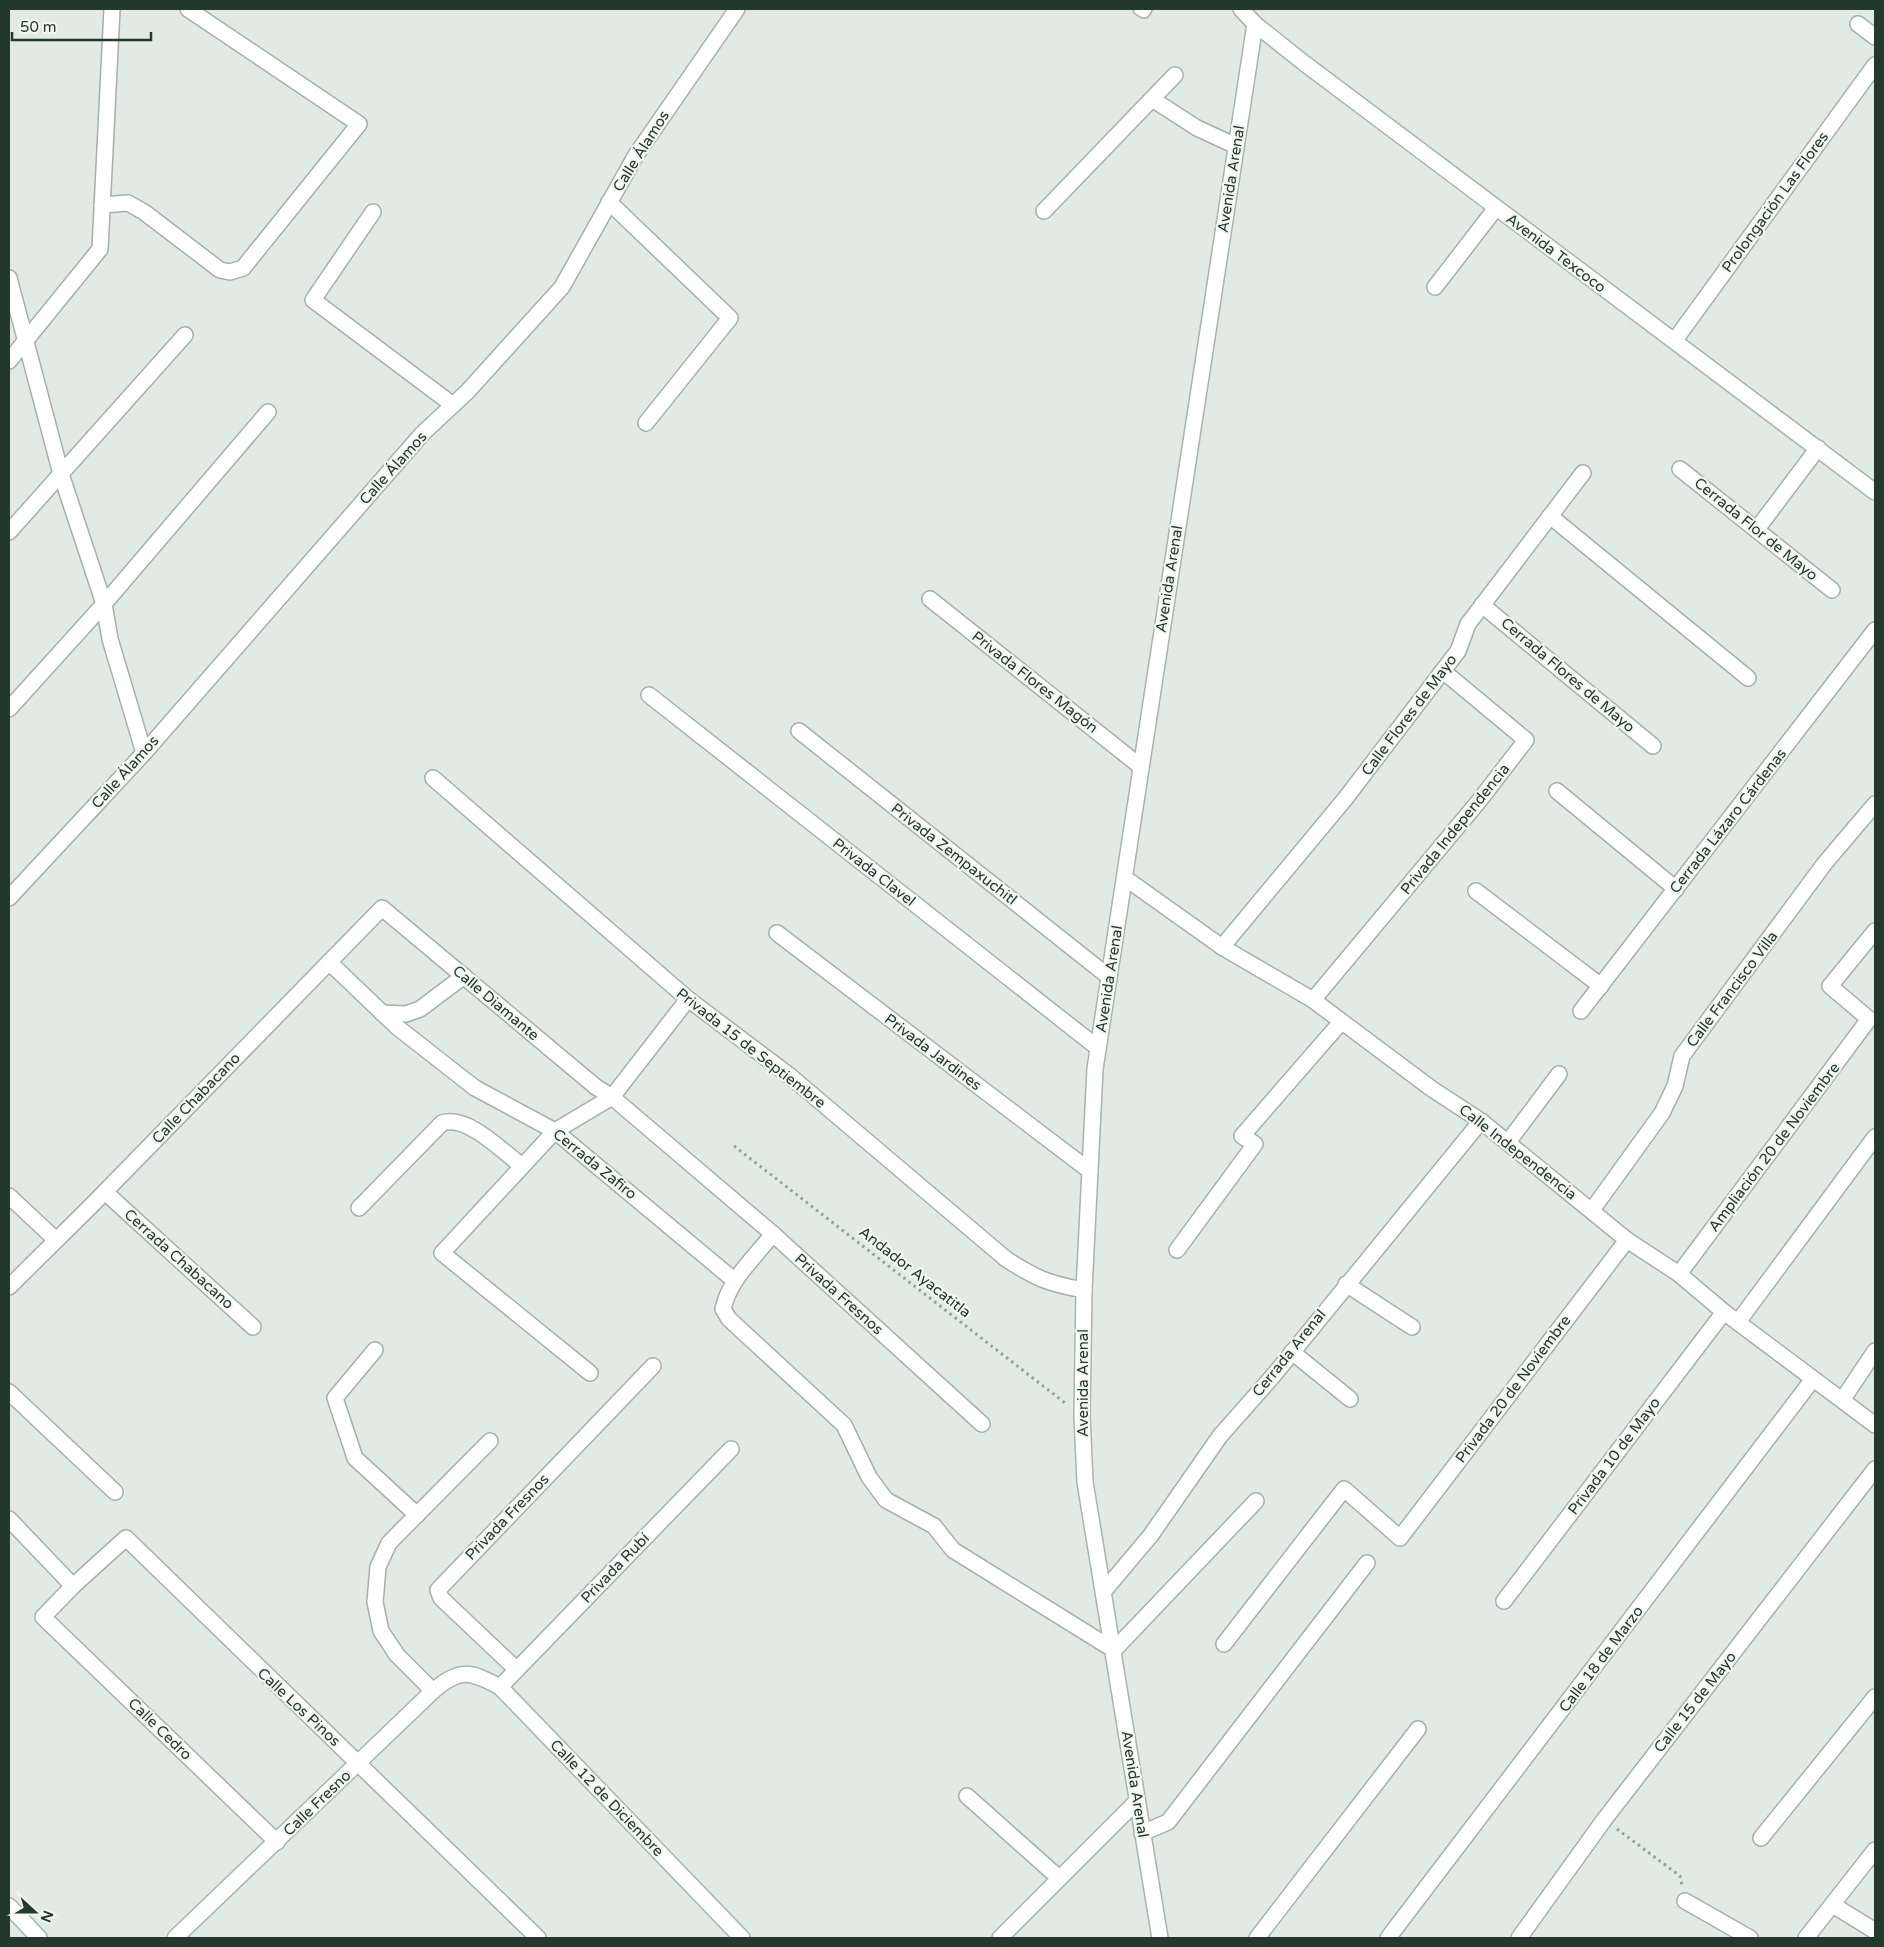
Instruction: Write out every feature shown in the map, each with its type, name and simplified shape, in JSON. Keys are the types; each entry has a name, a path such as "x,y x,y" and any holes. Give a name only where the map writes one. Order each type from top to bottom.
{"street":[{"path":"9,361 25,344 100,249 112,9"},
{"path":"102,206 128,203 144,212 220,270 230,272 243,268 359,124 188,9"},
{"name":"Calle Álamos","path":"9,898 144,753 422,434 453,405 562,287 636,155 737,9"},
{"name":"Avenida Texcoco","path":"1241,9 1255,24 1496,208 1635,313 1675,340 1875,492"},
{"name":"Avenida Arenal","path":"1160,1938 1085,1482 1082,1416 1084,1290 1095,1069 1255,24"},
{"path":"1858,24 1875,37"},
{"name":"Prolongación Las Flores","path":"1675,340 1875,65"},
{"path":"1044,211 1175,75"},
{"path":"1152,99 1197,128 1236,146"},
{"path":"609,202 730,318 646,423"},
{"path":"1436,287 1496,208"},
{"path":"373,212 313,300 453,405"},
{"path":"9,278 61,474 104,604 110,639 144,753"},
{"path":"9,532 185,335"},
{"path":"9,709 104,604 268,412"},
{"path":"1757,529 1818,448"},
{"name":"Cerrada Flor de Mayo","path":"1680,469 1832,590"},
{"name":"Calle Flores de Mayo","path":"1222,947 1345,799 1443,671 1458,651 1468,624 1583,473"},
{"path":"1550,516 1748,678"},
{"name":"Privada Flores Magón","path":"930,599 1140,766"},
{"name":"Cerrada Flores de Mayo","path":"1482,605 1653,746"},
{"name":"Cerrada Lázaro Cárdenas","path":"1581,1011 1875,630"},
{"name":"Privada Independencia","path":"1313,1000 1479,801 1526,740 1443,671"},
{"name":"Privada Clavel","path":"649,695 1098,1048"},
{"name":"Privada Zempaxuchitl","path":"799,731 1109,977"},
{"name":"Privada 15 de Septiembre","path":"433,778 688,1000 790,1076 1006,1259 1031,1275 1052,1284 1084,1290"},
{"path":"1557,791 1676,889"},
{"name":"Calle Francisco Villa","path":"1592,1210 1662,1113 1674,1086 1682,1056 1825,863 1875,804"},
{"name":"Calle Independencia","path":"1125,878 1222,947 1313,1000 1432,1089 1481,1121 1627,1240 1679,1274 1724,1312 1875,1425"},
{"path":"1476,891 1601,986"},
{"name":"Calle Chabacano","path":"9,1287 105,1192 382,908"},
{"name":"Calle Diamante","path":"382,908 596,1086 612,1097 773,1234"},
{"name":"Ampliación 20 de Noviembre","path":"1679,1274 1869,1019 1830,986 1875,931"},
{"name":"Privada Jardines","path":"777,933 1090,1171"},
{"name":"Cerrada Zafiro","path":"329,962 397,1027 475,1088 555,1131 735,1280"},
{"path":"382,1013 406,1014 420,1009 464,976"},
{"path":"590,1373 442,1253 555,1131 612,1097 688,1000"},
{"path":"1178,1250 1255,1144 1242,1136 1341,1022"},
{"path":"1508,1142 1559,1074"},
{"path":"359,1208 442,1122 452,1120 466,1124 522,1166"},
{"name":"Cerrada Arenal","path":"1104,1591 1151,1535 1220,1436 1292,1352 1481,1121"},
{"path":"1738,1322 1875,1137"},
{"name":"Cerrada Chabacano","path":"105,1192 253,1327"},
{"path":"9,1196 56,1240"},
{"path":"773,1234 735,1280 725,1297 723,1309 729,1319 844,1425 869,1477 886,1500 934,1526 953,1550 1114,1650 1256,1501"},
{"name":"Privada Fresnos","path":"773,1234 982,1424"},
{"name":"Privada 20 de Noviembre","path":"1224,1644 1344,1489 1400,1538 1627,1240"},
{"path":"1346,1284 1412,1327"},
{"name":"Privada 10 de Mayo","path":"1504,1601 1724,1312"},
{"path":"375,1350 334,1398 355,1458 417,1515"},
{"path":"1292,1352 1350,1399"},
{"path":"1842,1399 1875,1352"},
{"name":"Privada Fresnos","path":"516,1669 441,1598 438,1590 653,1366"},
{"name":"Calle 18 de Marzo","path":"1388,1938 1813,1379"},
{"path":"9,1392 115,1492"},
{"path":"434,1691 396,1655 380,1631 375,1602 378,1567 389,1543 490,1442"},
{"name":"Privada Rubí","path":"500,1687 731,1449"},
{"name":"Calle 15 de Mayo","path":"1519,1938 1604,1820 1875,1469"},
{"path":"9,1519 73,1586"},
{"name":"Calle Los Pinos","path":"73,1586 126,1538 538,1938"},
{"path":"1142,1834 1168,1822 1367,1563"},
{"name":"Calle Cedro","path":"73,1586 43,1617 276,1842"},
{"name":"Calle Fresno","path":"175,1938 434,1691 449,1678 463,1674"},
{"name":"Calle 12 de Diciembre","path":"463,1674 479,1676 500,1687 742,1938"},
{"path":"1761,1838 1875,1697"},
{"path":"1256,1938 1418,1729"},
{"path":"967,1796 1059,1878"},
{"path":"1000,1938 1137,1800"},
{"path":"1806,1938 1875,1850"},
{"path":"1684,1901 1750,1938"},
{"path":"1833,1905 1875,1931"},
{"path":"9,1906 39,1938"}],"lane":[{"path":"1139,9 1144,12 1146,9"}],"path":[{"name":"Andador Ayacatitla","path":"734,1146 1082,1416"},
{"path":"1604,1820 1680,1876 1684,1901"}]}
